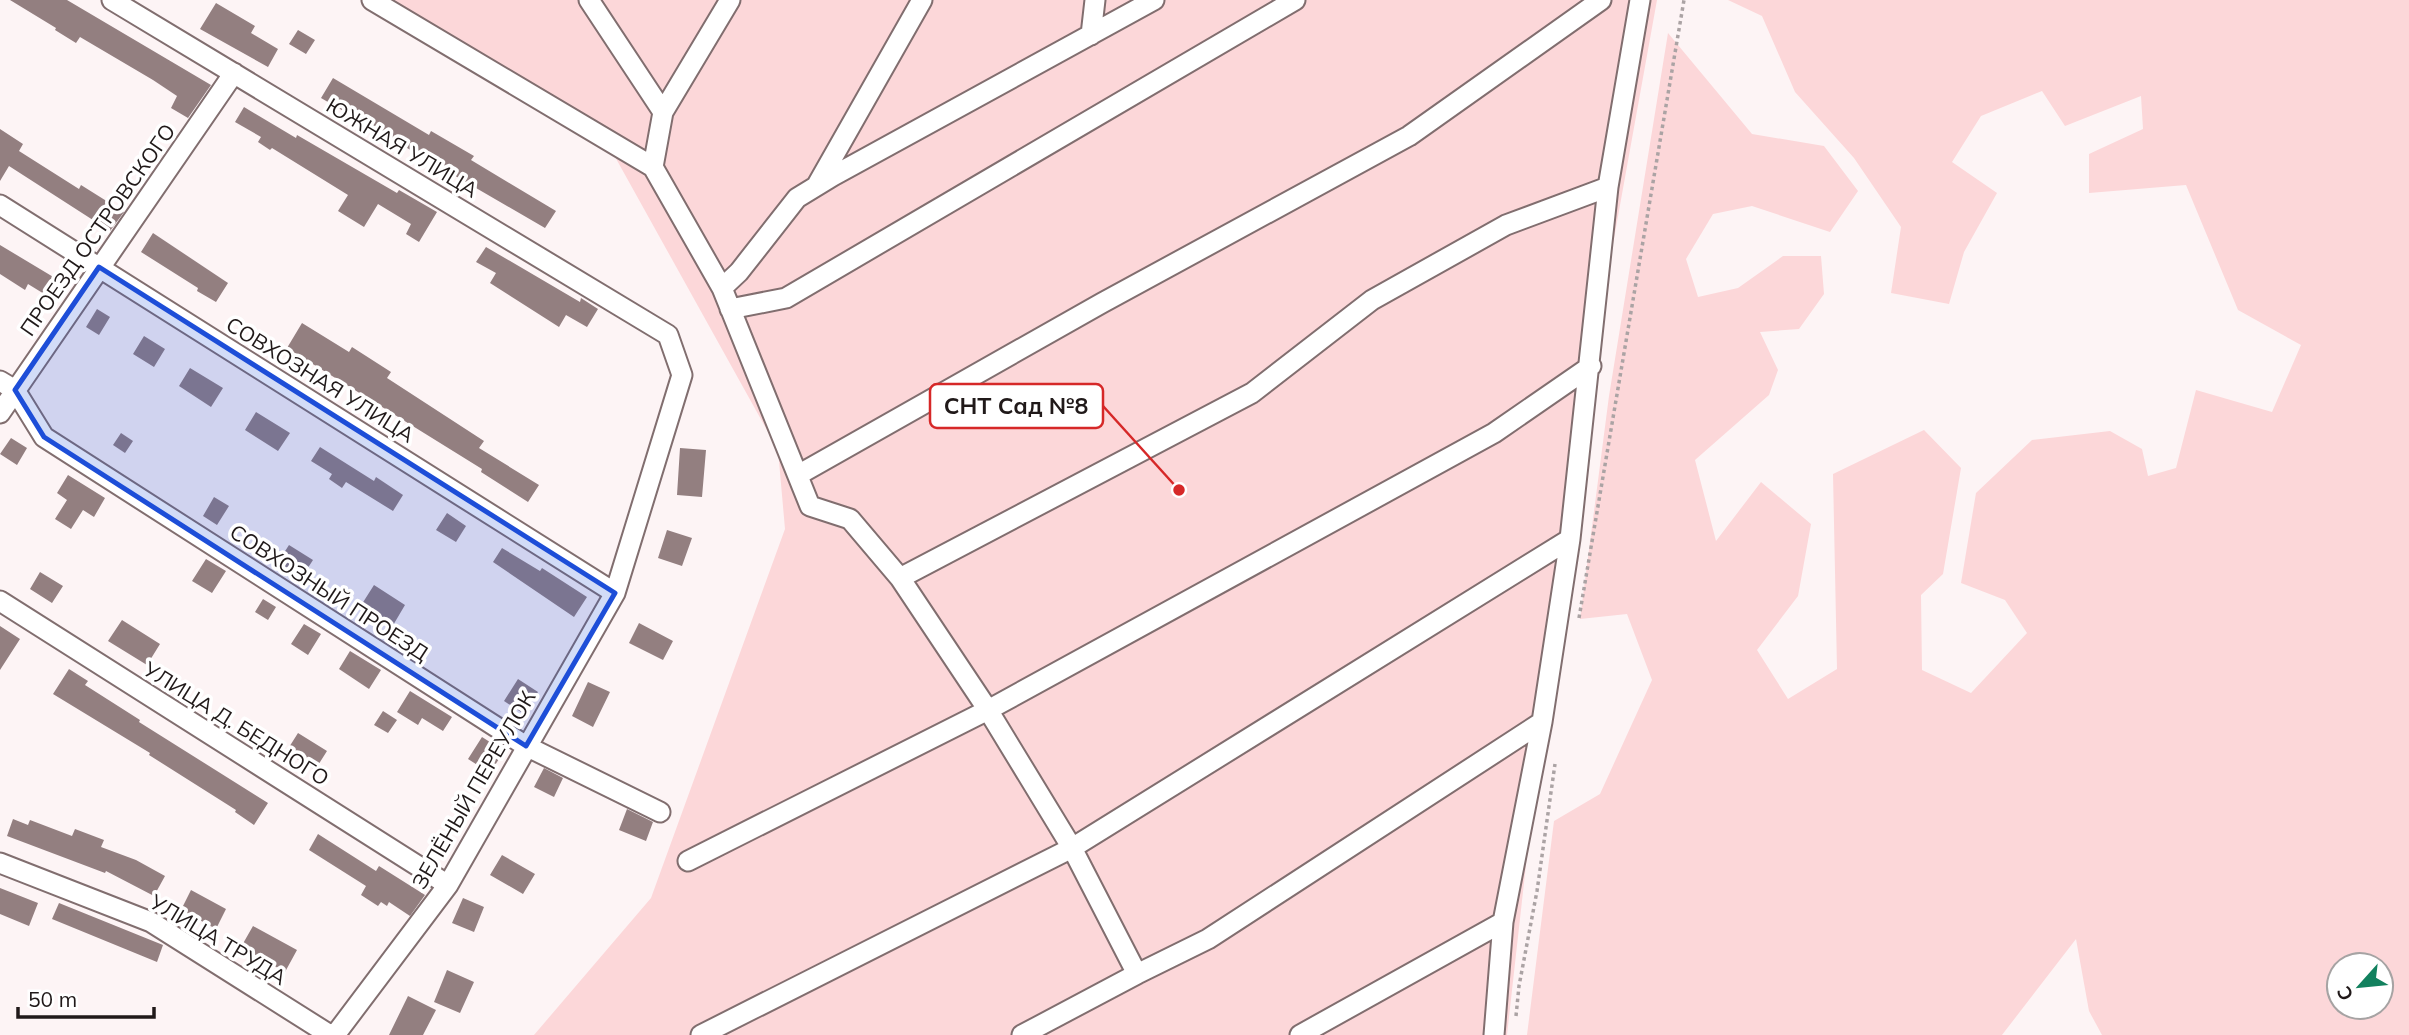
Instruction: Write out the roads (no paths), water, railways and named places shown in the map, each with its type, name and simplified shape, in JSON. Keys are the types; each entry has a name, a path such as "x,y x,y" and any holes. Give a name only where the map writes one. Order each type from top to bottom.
{"street":[{"name":"ЮЖНАЯ УЛИЦА","path":"112,0 668,335"},
{"path":"589,0 663,112"},
{"path":"653,167 663,112 730,0"},
{"path":"816,187 922,0"},
{"path":"1091,34 1095,0"},
{"path":"722,288 739,272 797,198 1154,0"},
{"path":"730,309 786,298 1295,0"},
{"path":"797,475 1102,303 1409,136 1601,0"},
{"path":"1494,1035 1503,922 1542,722 1570,539 1591,366 1608,187 1640,0"},
{"path":"384,3 653,167 722,288 810,506 850,519 900,578 988,710 1072,848 1137,974"},
{"name":"ПРОЕЗД ОСТРОВСКОГО","path":"0,413 7,385 99,267 234,73"},
{"path":"900,578 1252,393 1372,300 1506,225 1608,187"},
{"name":"СОВХОЗНАЯ УЛИЦА","path":"0,205 615,593"},
{"name":"ЗЕЛЁНЫЙ ПЕРЕУЛОК","path":"332,1035 448,885 615,593 682,375 668,335"},
{"path":"688,862 988,710 1494,433 1591,366"},
{"name":"СОВХОЗНЫЙ ПРОЕЗД","path":"7,385 44,437 526,746 660,812"},
{"path":"701,1035 1072,848 1570,539"},
{"name":"УЛИЦА Д. БЕДНОГО","path":"0,601 448,885"},
{"path":"1022,1035 1208,939 1542,722"},
{"name":"УЛИЦА ТРУДА","path":"0,863 151,922 332,1035"},
{"path":"1300,1035 1503,922"}],"place":[{"name":"СНТ Сад №8","path":"1179,490"}]}
